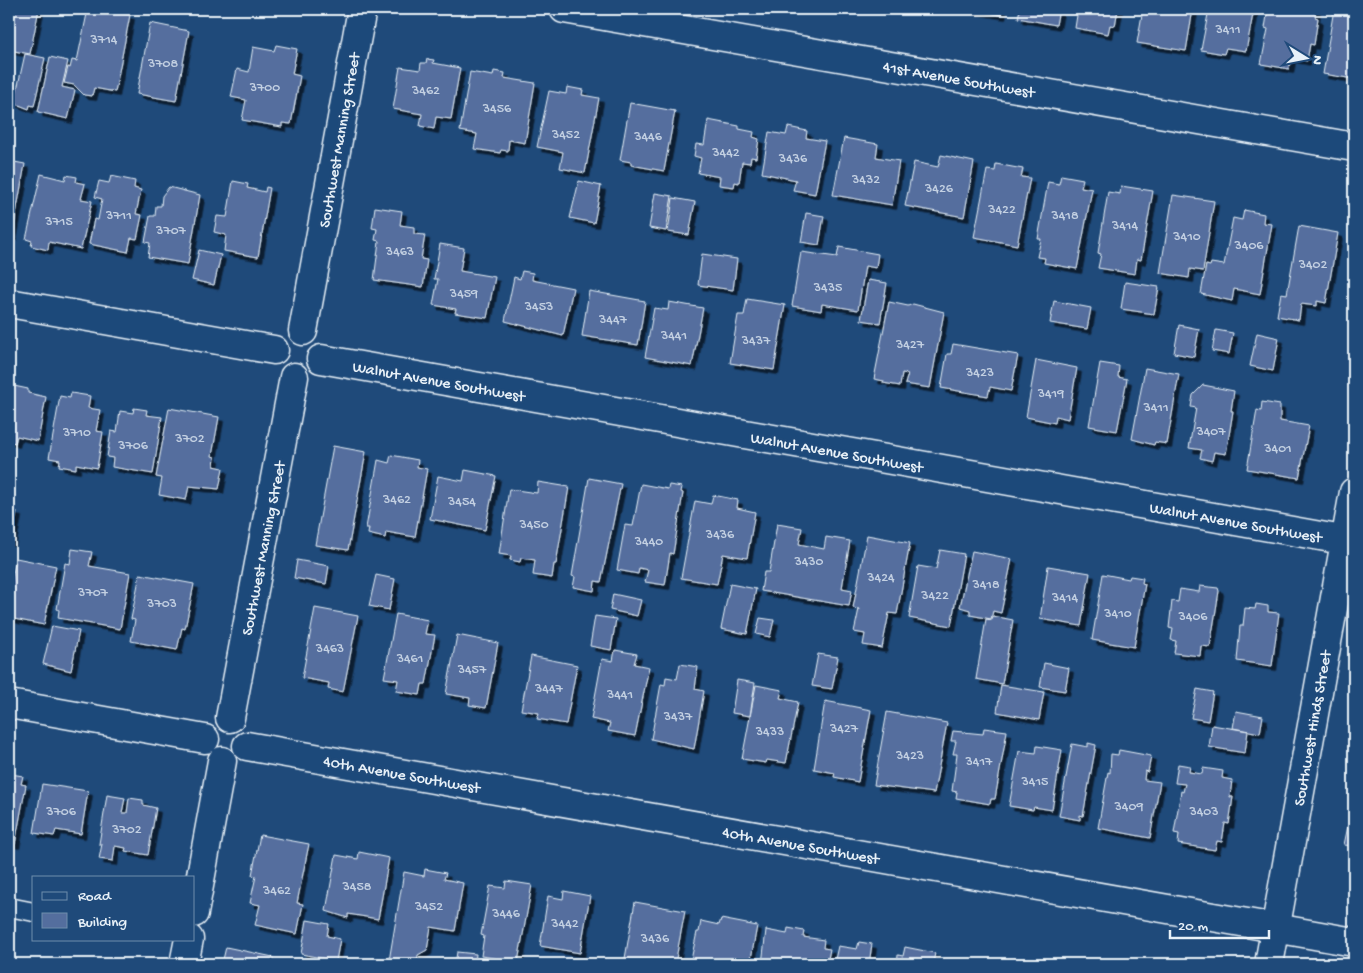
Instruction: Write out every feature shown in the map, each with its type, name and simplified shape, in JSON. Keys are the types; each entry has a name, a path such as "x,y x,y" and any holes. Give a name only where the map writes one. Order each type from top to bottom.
{"street":[{"name":"Southwest Manning Street","path":"303,331 362,9"},
{"name":"41st Avenue Southwest","path":"564,9 1354,147"},
{"path":"9,303 274,350"},
{"path":"303,331 314,337 319,344 321,359 313,373 305,377 294,377 283,373 277,367 274,360 275,344 286,333 303,331"},
{"name":"Walnut Avenue Southwest","path":"321,359 1350,541"},
{"name":"Southwest Manning Street","path":"230,718 294,377"},
{"name":"Southwest Hinds Street","path":"1269,964 1350,541 1354,492"},
{"path":"9,704 204,739"},
{"path":"230,718 244,727 247,733 247,746 238,758 222,761 207,751 204,739 211,724 218,719 230,718"},
{"name":"40th Avenue Southwest","path":"247,746 1354,942"},
{"path":"195,908 222,761"}],"lane":[{"path":"9,907 32,912"}],"building":[{"path":"9,9 39,9 30,54 9,50"},
{"path":"88,9 112,9 112,12 130,15 115,92 94,88 92,96 84,95 74,85 64,83 72,60 77,61"},
{"path":"966,9 1002,9 1001,15"},
{"path":"1020,9 1059,9 1056,25 1018,18"},
{"path":"1078,9 1118,9 1115,26 1110,25 1108,34 1075,28"},
{"path":"1143,9 1193,9 1186,51 1137,43"},
{"path":"1209,9 1254,9 1246,51 1226,48 1224,54 1201,50"},
{"path":"1268,9 1316,9 1315,17 1318,18 1314,45 1310,44 1307,61 1291,58 1289,69 1261,64 1268,29 1265,28"},
{"path":"1334,9 1354,9 1354,79 1323,74"},
{"path":"150,23 189,31 176,101 137,94"},
{"path":"276,45 297,49 292,74 300,76 291,124 282,123 282,127 242,120 246,100 231,97 237,69 249,72 253,47 274,51"},
{"path":"25,54 45,58 34,106 30,105 29,109 14,103"},
{"path":"50,57 68,61 62,87 75,90 68,119 38,112"},
{"path":"427,59 434,60 433,63 460,68 451,119 436,117 434,129 420,126 422,114 393,109 400,67 420,70 421,63 426,63"},
{"path":"494,71 505,73 504,78 535,83 525,143 509,140 508,151 501,150 500,153 474,149 477,134 460,131 470,72 493,76"},
{"path":"567,87 583,90 582,95 599,98 585,173 560,168 563,152 537,147 549,91 566,94"},
{"path":"630,103 675,111 664,171 631,165 631,162 620,160"},
{"path":"708,120 739,126 739,129 754,132 753,137 759,139 756,158 751,157 750,163 742,162 739,183 735,182 734,187 719,185 720,177 698,173 701,158 694,156 696,144 704,145"},
{"path":"788,127 807,131 806,138 825,141 815,194 793,190 796,180 762,173 769,132 786,135"},
{"path":"844,138 878,144 876,157 899,161 892,205 833,195"},
{"path":"941,155 974,162 964,217 905,206 914,162 938,167"},
{"path":"9,161 25,164 12,236 9,235"},
{"path":"996,164 1023,169 1021,177 1030,178 1017,245 974,237 987,170 995,171"},
{"path":"41,174 65,180 66,175 77,177 76,182 85,184 81,199 92,201 81,249 49,242 48,250 31,246 32,241 26,239"},
{"path":"1061,175 1083,179 1081,187 1092,189 1077,269 1044,263 1045,258 1037,257 1041,239 1038,239 1048,182 1059,184"},
{"path":"111,176 135,181 134,188 141,190 136,214 142,215 137,239 131,238 128,252 89,244 94,219 98,220 102,199 95,197 99,181 109,183"},
{"path":"233,181 248,184 247,188 265,192 266,187 270,188 258,257 224,251 226,235 214,232 217,216 227,217"},
{"path":"579,181 601,186 594,223 570,218"},
{"path":"1121,186 1153,191 1141,260 1137,259 1135,274 1098,268 1101,254 1098,253 1108,192 1120,194"},
{"path":"169,187 200,195 188,264 148,257 150,243 145,242 150,216 155,216 156,206 161,206 162,196"},
{"path":"655,193 672,196 666,231 649,228"},
{"path":"1173,195 1214,201 1203,271 1190,269 1189,278 1160,273"},
{"path":"673,198 695,202 689,235 668,232"},
{"path":"375,207 402,211 400,225 414,227 414,234 425,235 421,259 427,260 423,287 374,280 379,241 375,240 377,229 372,228"},
{"path":"1244,210 1264,214 1263,223 1272,224 1260,294 1234,289 1232,301 1201,294 1206,265 1210,266 1211,263 1224,265 1233,218 1242,220"},
{"path":"806,213 824,216 819,245 801,242"},
{"path":"1299,226 1338,233 1326,303 1317,301 1317,306 1301,304 1299,320 1277,316 1281,293 1287,294"},
{"path":"440,244 464,248 460,271 495,277 487,318 455,313 456,309 433,305 438,279 434,279"},
{"path":"839,247 878,254 876,268 865,266 858,310 822,304 821,311 792,306 801,252 837,257"},
{"path":"199,250 221,255 214,285 192,280"},
{"path":"702,254 737,259 733,290 698,285"},
{"path":"522,271 533,273 532,280 573,288 563,336 505,321 514,277 520,279"},
{"path":"868,280 887,283 880,323 861,320"},
{"path":"1125,282 1159,287 1154,314 1121,309"},
{"path":"589,291 645,301 638,345 582,336"},
{"path":"747,299 785,305 774,370 730,363 738,315 744,315"},
{"path":"1054,301 1091,308 1087,329 1050,323"},
{"path":"669,302 703,308 692,366 645,357 654,308 668,310"},
{"path":"889,302 908,306 913,304 944,312 930,388 905,384 908,374 902,373 900,386 883,383 884,381 874,379"},
{"path":"1179,325 1199,329 1194,357 1174,353"},
{"path":"1216,330 1233,333 1229,354 1212,351"},
{"path":"1257,333 1279,338 1273,371 1250,366"},
{"path":"953,344 1018,355 1011,391 990,387 988,396 941,388 947,354 951,354"},
{"path":"1036,360 1077,368 1068,419 1056,416 1055,423 1026,417"},
{"path":"1100,363 1119,366 1118,377 1127,379 1117,431 1089,426"},
{"path":"1145,368 1179,374 1167,444 1155,442 1154,445 1132,439"},
{"path":"1203,385 1234,391 1231,411 1233,411 1226,454 1214,452 1212,461 1200,458 1202,450 1189,448 1196,408 1191,407 1193,395"},
{"path":"14,386 28,389 28,393 46,397 38,441 17,436 15,443 9,441 9,393 12,394"},
{"path":"71,393 90,396 88,408 100,410 96,431 103,432 97,468 76,464 76,469 59,466 60,460 49,458 60,396 70,398"},
{"path":"1262,402 1280,405 1280,421 1309,426 1299,478 1247,469 1257,410 1261,411"},
{"path":"134,408 147,410 146,415 162,417 153,474 112,467 113,458 107,457 111,431 117,432 120,411 133,413"},
{"path":"169,408 219,417 212,456 215,457 214,466 223,468 219,489 189,486 186,500 159,495 162,478 156,477"},
{"path":"333,446 366,452 348,550 315,545"},
{"path":"391,455 418,460 417,467 427,469 415,537 386,532 385,538 368,534 369,528 366,528 378,460 389,463"},
{"path":"465,470 496,476 485,530 430,519 438,476 463,481"},
{"path":"589,478 621,484 601,582 595,581 594,591 573,587 575,577 572,576"},
{"path":"538,482 569,487 552,578 533,575 535,560 521,558 520,562 510,560 511,556 499,554 509,489 537,493"},
{"path":"641,484 668,489 669,485 682,487 681,492 683,493 673,554 670,553 665,585 645,582 648,570 639,568 638,574 617,570 625,525 633,526"},
{"path":"713,495 738,500 737,508 755,512 747,558 723,554 717,584 681,578 695,501 711,504"},
{"path":"9,511 17,512 11,542 9,542"},
{"path":"777,524 802,528 799,544 824,549 826,537 850,541 842,588 852,590 849,606 761,591 764,572 769,572"},
{"path":"867,535 910,543 897,614 889,613 882,648 863,645 865,634 854,632 859,609 853,608"},
{"path":"72,549 92,552 89,566 130,573 120,629 58,618 59,610 57,609 65,563 70,564"},
{"path":"940,550 964,554 951,626 909,618 918,566 936,569"},
{"path":"972,551 1012,559 1001,613 993,611 991,619 970,615 970,610 960,607"},
{"path":"16,558 56,566 44,625 9,618 9,595"},
{"path":"297,560 329,566 326,584 294,578"},
{"path":"1048,566 1090,573 1081,626 1040,619"},
{"path":"140,574 194,584 185,629 182,628 177,650 131,641 135,620 131,619"},
{"path":"1103,574 1129,579 1130,576 1143,578 1142,583 1145,584 1134,647 1092,640"},
{"path":"376,575 395,579 389,610 369,606"},
{"path":"730,584 756,589 747,634 721,629"},
{"path":"1200,586 1218,588 1219,591 1210,647 1201,646 1200,656 1174,653 1176,641 1171,640 1173,629 1169,628 1172,601 1178,602 1180,589 1199,592"},
{"path":"613,594 641,600 637,616 610,610"},
{"path":"1256,604 1268,606 1268,612 1279,613 1272,666 1237,661 1240,626 1243,626 1245,608 1255,609"},
{"path":"315,608 358,616 343,692 328,689 329,683 302,678"},
{"path":"396,614 428,620 425,634 435,635 426,684 422,684 420,695 396,691 398,680 384,678"},
{"path":"595,616 616,619 611,650 590,646"},
{"path":"993,616 1013,620 1002,684 976,679 986,619 992,620"},
{"path":"760,618 774,620 770,637 756,634"},
{"path":"52,626 79,631 71,671 43,664"},
{"path":"457,635 498,643 486,708 469,705 470,698 446,694"},
{"path":"615,650 637,654 634,664 649,667 635,736 608,731 610,723 591,719 602,659 613,661"},
{"path":"818,654 838,657 832,689 812,686"},
{"path":"531,656 577,665 566,724 537,719 539,713 521,710"},
{"path":"1044,663 1069,668 1065,691 1040,687"},
{"path":"680,664 698,667 695,689 704,691 694,749 651,739 661,684 665,685 666,677 677,679"},
{"path":"737,680 755,683 750,716 732,713"},
{"path":"756,685 782,690 780,698 798,702 786,763 767,760 766,763 742,759"},
{"path":"1001,685 1044,692 1039,720 997,712"},
{"path":"1197,689 1213,692 1208,721 1191,718"},
{"path":"825,701 871,710 858,782 834,777 835,773 814,769"},
{"path":"1236,711 1263,716 1260,733 1233,728"},
{"path":"887,712 947,723 934,793 874,785"},
{"path":"1212,725 1248,731 1245,753 1209,747"},
{"path":"984,728 1007,731 995,799 991,799 990,804 956,798 957,792 952,791 957,754 953,754 956,741 951,741 953,731 983,734"},
{"path":"1088,743 1096,745 1083,816 1080,815 1080,820 1059,816 1072,744 1088,747"},
{"path":"1037,746 1062,750 1052,810 1034,807 1033,810 1009,806 1019,751 1036,753"},
{"path":"1119,750 1151,756 1148,772 1145,771 1144,780 1160,782 1150,838 1098,828 1108,772 1110,773 1111,754 1118,755"},
{"path":"1178,764 1190,766 1189,772 1202,774 1203,768 1223,771 1222,778 1232,780 1230,797 1233,797 1229,824 1225,823 1222,842 1217,841 1215,850 1178,844 1179,834 1174,833 1181,791 1183,792 1185,784 1175,783"},
{"path":"11,774 23,776 21,784 26,785 15,844 9,843 9,780"},
{"path":"42,784 88,791 81,834 56,830 54,836 34,833"},
{"path":"107,795 125,798 122,813 127,813 129,798 143,800 143,805 156,808 148,855 125,851 126,848 115,846 113,861 99,859 102,844 99,844"},
{"path":"1348,826 1354,828 1354,846 1344,845"},
{"path":"260,835 309,844 297,903 303,904 297,934 255,925 260,905 250,903 256,876 252,875"},
{"path":"359,852 389,858 378,919 348,914 348,918 326,911 336,855 358,859"},
{"path":"425,869 446,873 444,879 463,883 455,931 431,927 427,950 418,955 417,964 389,961 404,872 424,876"},
{"path":"506,881 532,885 518,962 481,956 484,936 481,935 490,886 505,888"},
{"path":"564,891 590,896 580,953 540,946 548,896 563,899"},
{"path":"635,902 685,911 675,964 624,964"},
{"path":"721,919 757,926 750,964 693,964 694,961 691,960 701,921 719,925"},
{"path":"307,920 329,924 327,936 340,939 336,961 301,954"},
{"path":"788,928 804,931 803,937 824,940 823,948 830,949 827,964 762,964 766,930 787,934"},
{"path":"859,942 872,944 869,964 834,964 838,946 857,949"},
{"path":"226,947 273,957 272,964 222,964"},
{"path":"905,947 935,953 933,963 937,964 897,964 898,955 903,956"},
{"path":"457,952 476,954 475,964 455,964"},
{"path":"963,960 991,964 962,964"}]}
